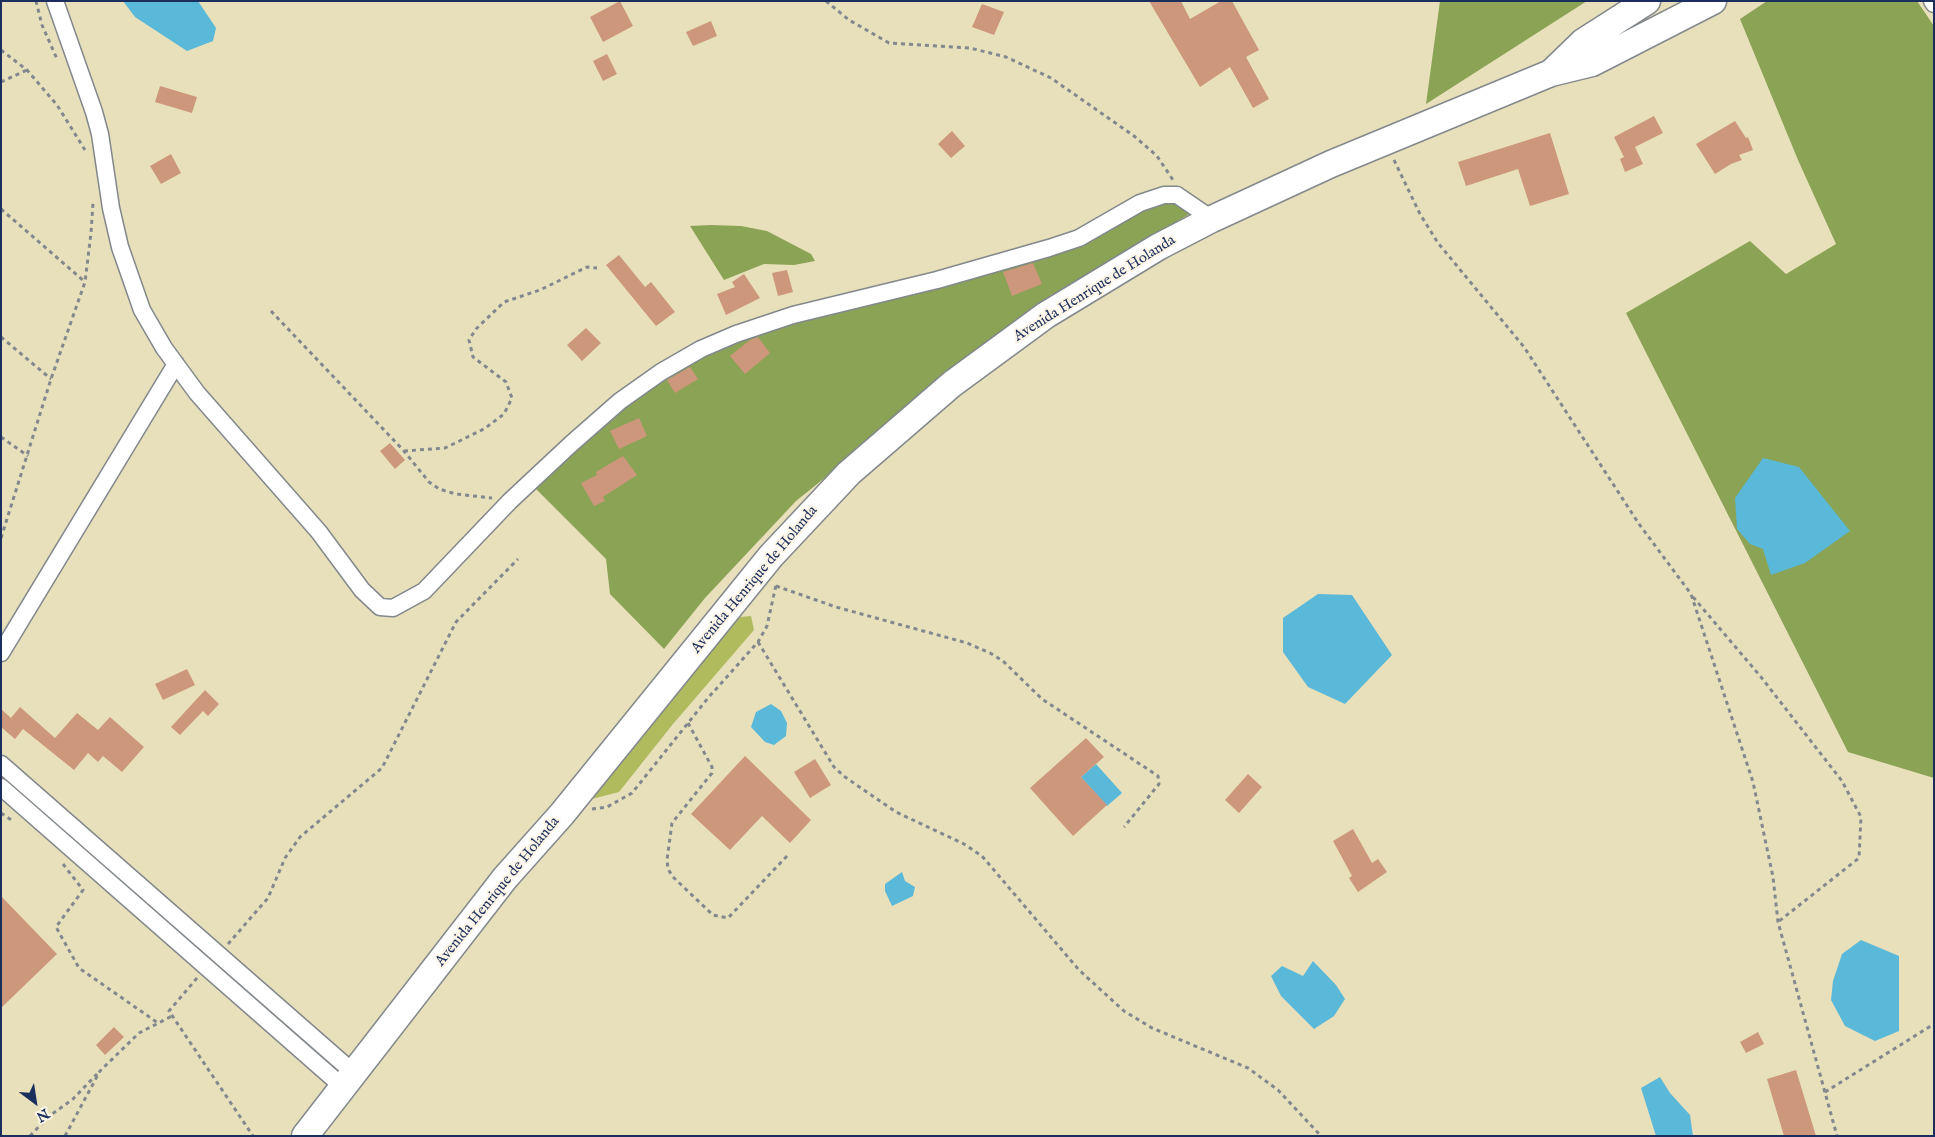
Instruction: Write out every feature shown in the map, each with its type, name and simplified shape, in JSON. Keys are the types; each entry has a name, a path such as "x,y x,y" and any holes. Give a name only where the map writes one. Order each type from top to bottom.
{"main road":[{"path":"1550,73 1583,42 1647,1"},
{"path":"1550,73 1592,63 1713,1"},
{"name":"Avenida Henrique de Holanda","path":"305,1136 505,878 562,814 771,556 848,473 952,384 1046,315 1158,247 1212,219 1385,142 1550,73"}],"street":[{"path":"55,1 86,86 100,134 111,208 123,256 142,310 197,393 319,532 362,590 380,607 393,608 424,591 510,501 620,401 661,372 701,349 736,334 793,315 937,280 1048,248 1101,227 1140,203 1164,195 1177,195 1212,219"},
{"path":"1,653 176,364"},
{"path":"1,764 218,955 349,1080"},
{"path":"1,788 207,967 349,1080"}],"path":[{"path":"36,1 42,25 58,62"},
{"path":"826,1 848,20 888,43 970,48 1006,57 1052,78 1097,108 1157,156 1175,184 1177,195"},
{"path":"1,50 27,70 57,105 89,156 83,138"},
{"path":"1,82 27,70"},
{"path":"1385,142 1420,214 1438,243 1524,347 1639,524 1691,594 1761,677 1842,781 1861,817 1859,858 1778,922"},
{"path":"1,538 51,379 85,282 91,233 93,194"},
{"path":"1,209 85,282"},
{"path":"404,451 445,448 484,429 504,414 512,398 506,382 473,356 469,340 476,329 504,302 540,290 587,267 596,268"},
{"path":"271,311 404,451 429,482 439,489 456,494 510,501"},
{"path":"1,337 51,379"},
{"path":"1,438 28,456"},
{"path":"562,814 607,807 632,793 758,642 767,626 776,586 771,556"},
{"path":"218,955 268,898 285,858 300,837 382,768 456,622 518,559"},
{"path":"776,586 836,608 967,643 1003,661 1042,699 1158,776 1159,784 1124,827"},
{"path":"1691,594 1753,782 1773,876 1778,922 1837,1136"},
{"path":"758,642 834,767 845,777 896,812 964,844 982,856 1079,970 1124,1011 1152,1028 1248,1068 1278,1090 1322,1136"},
{"path":"688,724 712,767 712,773 672,823 667,860 668,869 673,878 713,915 728,918 787,856"},
{"path":"1,813 16,823"},
{"path":"56,858 83,890 56,927 79,968 158,1023"},
{"path":"207,967 169,1011 253,1136"},
{"path":"30,1136 48,1117 73,1099 139,1033 172,1016"},
{"path":"1825,1092 1934,1024"},
{"path":"65,1136 100,1071"}],"green space":[{"path":"1440,1 1587,1 1426,104"},
{"path":"1767,1 1917,1 1934,26 1934,778 1848,752 1626,313 1750,241 1786,274 1836,244 1798,160 1740,19"},
{"path":"1154,198 1198,209 1051,296 796,501 705,598 664,649 610,594 606,559 529,482 643,385 701,349 1049,248"},
{"path":"690,226 741,226 767,231 811,254 815,261 794,265 764,264 724,280"},
{"path":"751,616 754,630 673,724 619,792 588,800 687,673 740,617"}],"water":[{"path":"123,1 198,1 216,28 213,41 187,51 135,17"},
{"path":"1763,458 1799,467 1850,531 1805,563 1771,575 1763,549 1750,544 1737,529 1735,498"},
{"path":"1318,594 1352,595 1392,655 1345,704 1308,687 1283,652 1283,618"},
{"path":"771,704 781,711 787,723 786,736 774,745 765,742 751,727 756,712"},
{"path":"1096,764 1122,793 1107,806 1081,777"},
{"path":"902,872 905,881 915,887 913,896 892,906 885,891 885,884"},
{"path":"1861,940 1899,956 1899,1031 1875,1041 1845,1026 1831,1000 1833,981 1842,954"},
{"path":"1313,961 1336,985 1345,999 1334,1016 1314,1029 1281,996 1271,976 1282,966 1303,976"},
{"path":"1660,1077 1670,1093 1690,1115 1693,1136 1656,1136 1641,1088"}],"building":[{"path":"620,1 633,26 603,42 590,17"},
{"path":"1149,1 1181,1 1190,19 1221,1 1232,1 1259,50 1246,57 1269,99 1253,108 1230,67 1200,87"},
{"path":"982,4 1004,12 994,35 972,27"},
{"path":"711,21 717,36 693,46 686,32"},
{"path":"607,54 617,74 603,81 593,61"},
{"path":"160,86 197,97 192,113 155,102"},
{"path":"1654,116 1663,133 1635,147 1643,164 1625,172 1620,159 1624,157 1614,137"},
{"path":"1735,121 1746,138 1748,137 1753,150 1739,155 1742,160 1731,164 1715,174 1696,144"},
{"path":"952,131 965,146 951,158 938,144"},
{"path":"1550,133 1569,194 1530,206 1518,169 1466,186 1458,162"},
{"path":"171,154 181,173 161,184 150,166"},
{"path":"619,255 645,287 651,282 675,312 656,326 606,265"},
{"path":"1033,263 1042,284 1012,296 1003,272"},
{"path":"787,270 793,292 778,296 772,273"},
{"path":"744,274 760,298 726,315 717,294 735,287 732,282"},
{"path":"586,328 601,343 582,361 567,345"},
{"path":"758,337 770,353 745,374 730,356 750,340"},
{"path":"690,367 698,379 675,393 667,380"},
{"path":"639,418 647,436 619,449 610,431"},
{"path":"390,443 405,460 395,469 380,451"},
{"path":"623,456 637,475 603,497 605,501 594,506 581,483 597,475 596,472"},
{"path":"187,669 195,685 163,700 155,684"},
{"path":"205,690 219,704 208,716 203,711 180,735 171,727"},
{"path":"20,707 55,738 77,713 98,730 110,717 144,747 122,772 103,756 98,762 88,753 74,770 23,729 15,739 1,727 1,709 11,718"},
{"path":"1086,738 1104,757 1081,777 1107,805 1073,836 1030,788"},
{"path":"745,756 811,820 790,843 762,816 730,850 691,814"},
{"path":"815,759 831,785 810,798 794,772"},
{"path":"1248,774 1262,787 1239,813 1225,800"},
{"path":"1353,829 1372,863 1378,859 1387,872 1358,892 1349,878 1352,876 1333,841"},
{"path":"1,896 57,954 1,1008"},
{"path":"114,1027 124,1037 105,1055 96,1045"},
{"path":"1758,1032 1764,1044 1746,1053 1740,1042"},
{"path":"1796,1070 1816,1136 1784,1136 1767,1079"}]}
